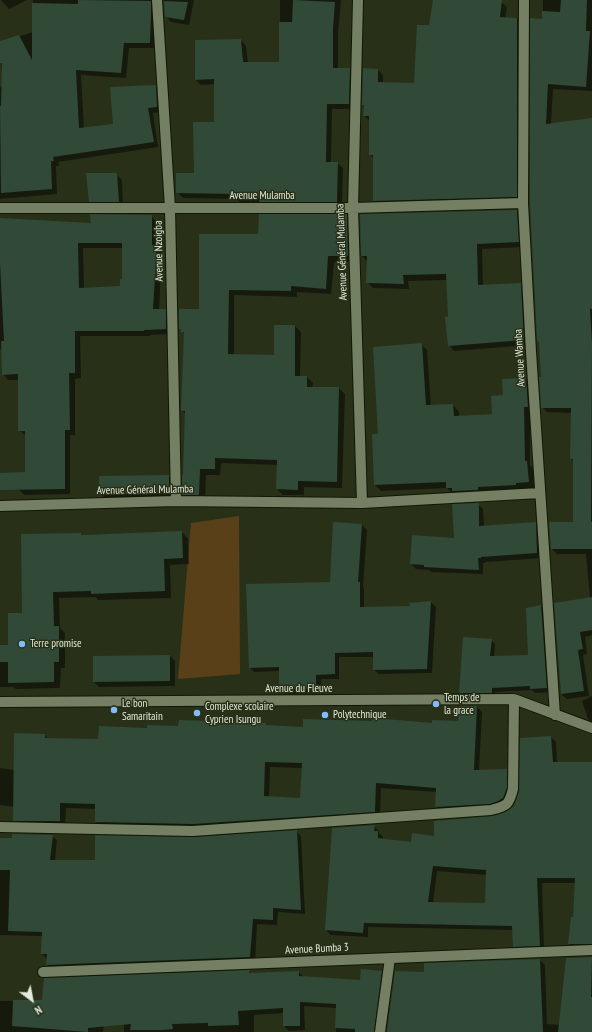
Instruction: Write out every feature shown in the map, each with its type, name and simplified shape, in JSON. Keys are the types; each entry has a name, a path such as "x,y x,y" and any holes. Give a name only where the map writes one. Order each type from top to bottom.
{"street":[{"name":"Avenue Nzoigba","path":"157,0 170,208 176,501"},
{"name":"Avenue Général Mulamba","path":"358,0 353,208 362,503"},
{"name":"Avenue Wamba","path":"524,0 524,203 531,352 555,715"},
{"name":"Avenue Mulamba","path":"0,208 353,208 524,203"},
{"name":"Avenue Général Mulamba","path":"0,506 176,501 362,503 540,493"},
{"name":"Avenue du Fleuve","path":"0,702 514,699 592,728"},
{"path":"0,827 193,831 491,810 505,806 510,800 513,789 514,699"},
{"name":"Avenue Bumba 3","path":"43,972 592,950"},
{"path":"380,1032 390,958"}],"shaded area":[{"path":"239,516 240,674 178,679 191,523"}],"building":[{"path":"78,0 151,1 150,43 124,43 121,73 76,70 79,128 113,124 110,87 156,85 157,107 148,108 154,142 53,157 54,161 51,161 52,189 1,193 0,106 2,63 0,63 0,41 19,35 32,60 32,3 78,4"},
{"path":"293,0 335,2 333,28 333,68 350,68 349,104 327,104 326,162 338,162 337,202 259,202 259,198 235,198 235,194 176,193 176,173 194,173 193,122 214,122 214,79 195,80 195,40 241,39 243,62 279,62 279,22 292,22"},
{"path":"433,0 502,0 500,17 517,18 517,197 373,201 373,155 369,155 369,116 363,116 364,105 362,105 363,68 378,69 378,82 414,83 417,25 429,25"},
{"path":"561,0 587,0 586,31 590,31 586,87 548,84 546,124 592,118 592,309 590,309 592,344 592,549 551,549 549,522 573,522 573,459 570,459 571,408 541,408 539,377 541,377 539,342 537,339 530,203 530,18 542,19 542,11 560,12"},
{"path":"164,1 188,2 184,20 165,17"},
{"path":"86,173 117,173 119,202 89,202"},
{"path":"517,210 519,242 477,244 478,285 521,283 524,340 448,346 445,317 448,317 446,274 403,275 404,284 366,283 367,256 361,256 360,214"},
{"path":"90,214 152,215 152,245 157,245 153,309 166,309 166,329 144,331 75,331 75,373 69,373 70,430 65,430 65,489 0,490 0,473 25,472 25,431 18,431 18,374 2,375 1,341 4,341 0,263 0,218 91,223","holes":["78,243 122,243 122,279 120,279 120,286 79,288"]},
{"path":"259,214 347,214 348,256 328,256 326,289 291,286 291,291 229,290 228,354 274,355 274,325 295,325 295,376 307,376 307,387 339,387 337,482 298,481 298,490 276,489 277,460 215,458 215,469 200,469 199,495 182,495 185,411 181,411 184,332 181,333 181,329 179,329 179,309 199,309 199,234 258,234"},
{"path":"422,343 426,405 453,404 454,416 492,414 491,396 503,395 502,379 526,378 528,407 524,407 525,461 527,461 529,482 516,483 516,485 478,487 478,490 452,491 452,488 446,488 446,482 374,485 372,434 378,434 373,347"},
{"path":"169,475 169,493 99,495 99,476"},
{"path":"479,503 479,526 536,522 537,553 481,557 478,558 479,570 424,567 424,565 410,564 412,535 454,538 452,504"},
{"path":"333,522 362,524 358,582 360,582 360,607 410,606 409,603 431,601 427,669 373,670 373,652 335,653 335,674 316,675 316,689 279,689 279,667 249,668 246,584 330,582"},
{"path":"182,531 183,558 164,559 165,591 91,594 91,591 53,592 54,626 59,626 59,662 54,662 54,682 8,683 8,662 0,662 0,645 8,645 8,613 22,613 21,534 81,533 81,535"},
{"path":"592,597 592,630 580,632 583,649 578,650 584,691 561,694 554,603"},
{"path":"541,605 547,688 530,689 530,686 492,688 492,693 459,693 463,637 492,639 490,656 528,655 526,608"},
{"path":"170,655 170,681 93,682 93,656"},
{"path":"459,706 477,706 474,770 507,769 507,788 503,798 498,801 490,804 435,807 436,788 376,783 375,812 193,824 95,822 95,804 60,803 60,821 13,821 14,733 45,734 45,738 98,739 99,726 147,728 147,725 178,726 179,720 266,723 266,725 303,727 303,719 372,721 373,718 432,723 432,720 458,721","holes":["265,762 302,763 300,798 264,796"]},
{"path":"551,736 553,762 592,762 592,944 568,944 571,917 573,917 575,878 537,878 540,946 513,947 512,926 364,923 363,933 325,930 332,828 375,825 374,831 378,831 378,838 411,842 412,833 434,836 434,821 492,816 503,813 514,806 519,791 520,738","holes":["433,866 486,870 485,903 428,902"]},
{"path":"297,830 301,910 273,908 273,920 253,919 250,957 46,965 47,954 41,954 42,932 8,931 10,870 0,870 0,838 12,838 12,834 53,835 50,860 95,860 95,835 193,837"},
{"path":"592,957 592,1032 558,1032 566,958"},
{"path":"540,959 543,1032 387,1032 395,971 424,972 424,963"},
{"path":"361,969 382,971 374,1032 355,1032 355,1029 335,1028 336,1004 300,1002 300,1026 283,1026 283,1008 238,1011 239,1025 208,1026 208,1023 172,1024 173,1029 130,1030 131,1024 88,1028 88,1032 12,1026 13,1000 42,1000 44,978 250,970 249,973 299,971 299,976 360,980"}],"place":[{"name":"Terre promise","path":"22,644"},
{"name":"Temps de la grace","path":"436,704"},
{"name":"Le bon Samaritain","path":"114,710"},
{"name":"Complexe scolaire Cyprien Isungu","path":"197,713"},
{"name":"Polytechnique","path":"325,715"}]}
